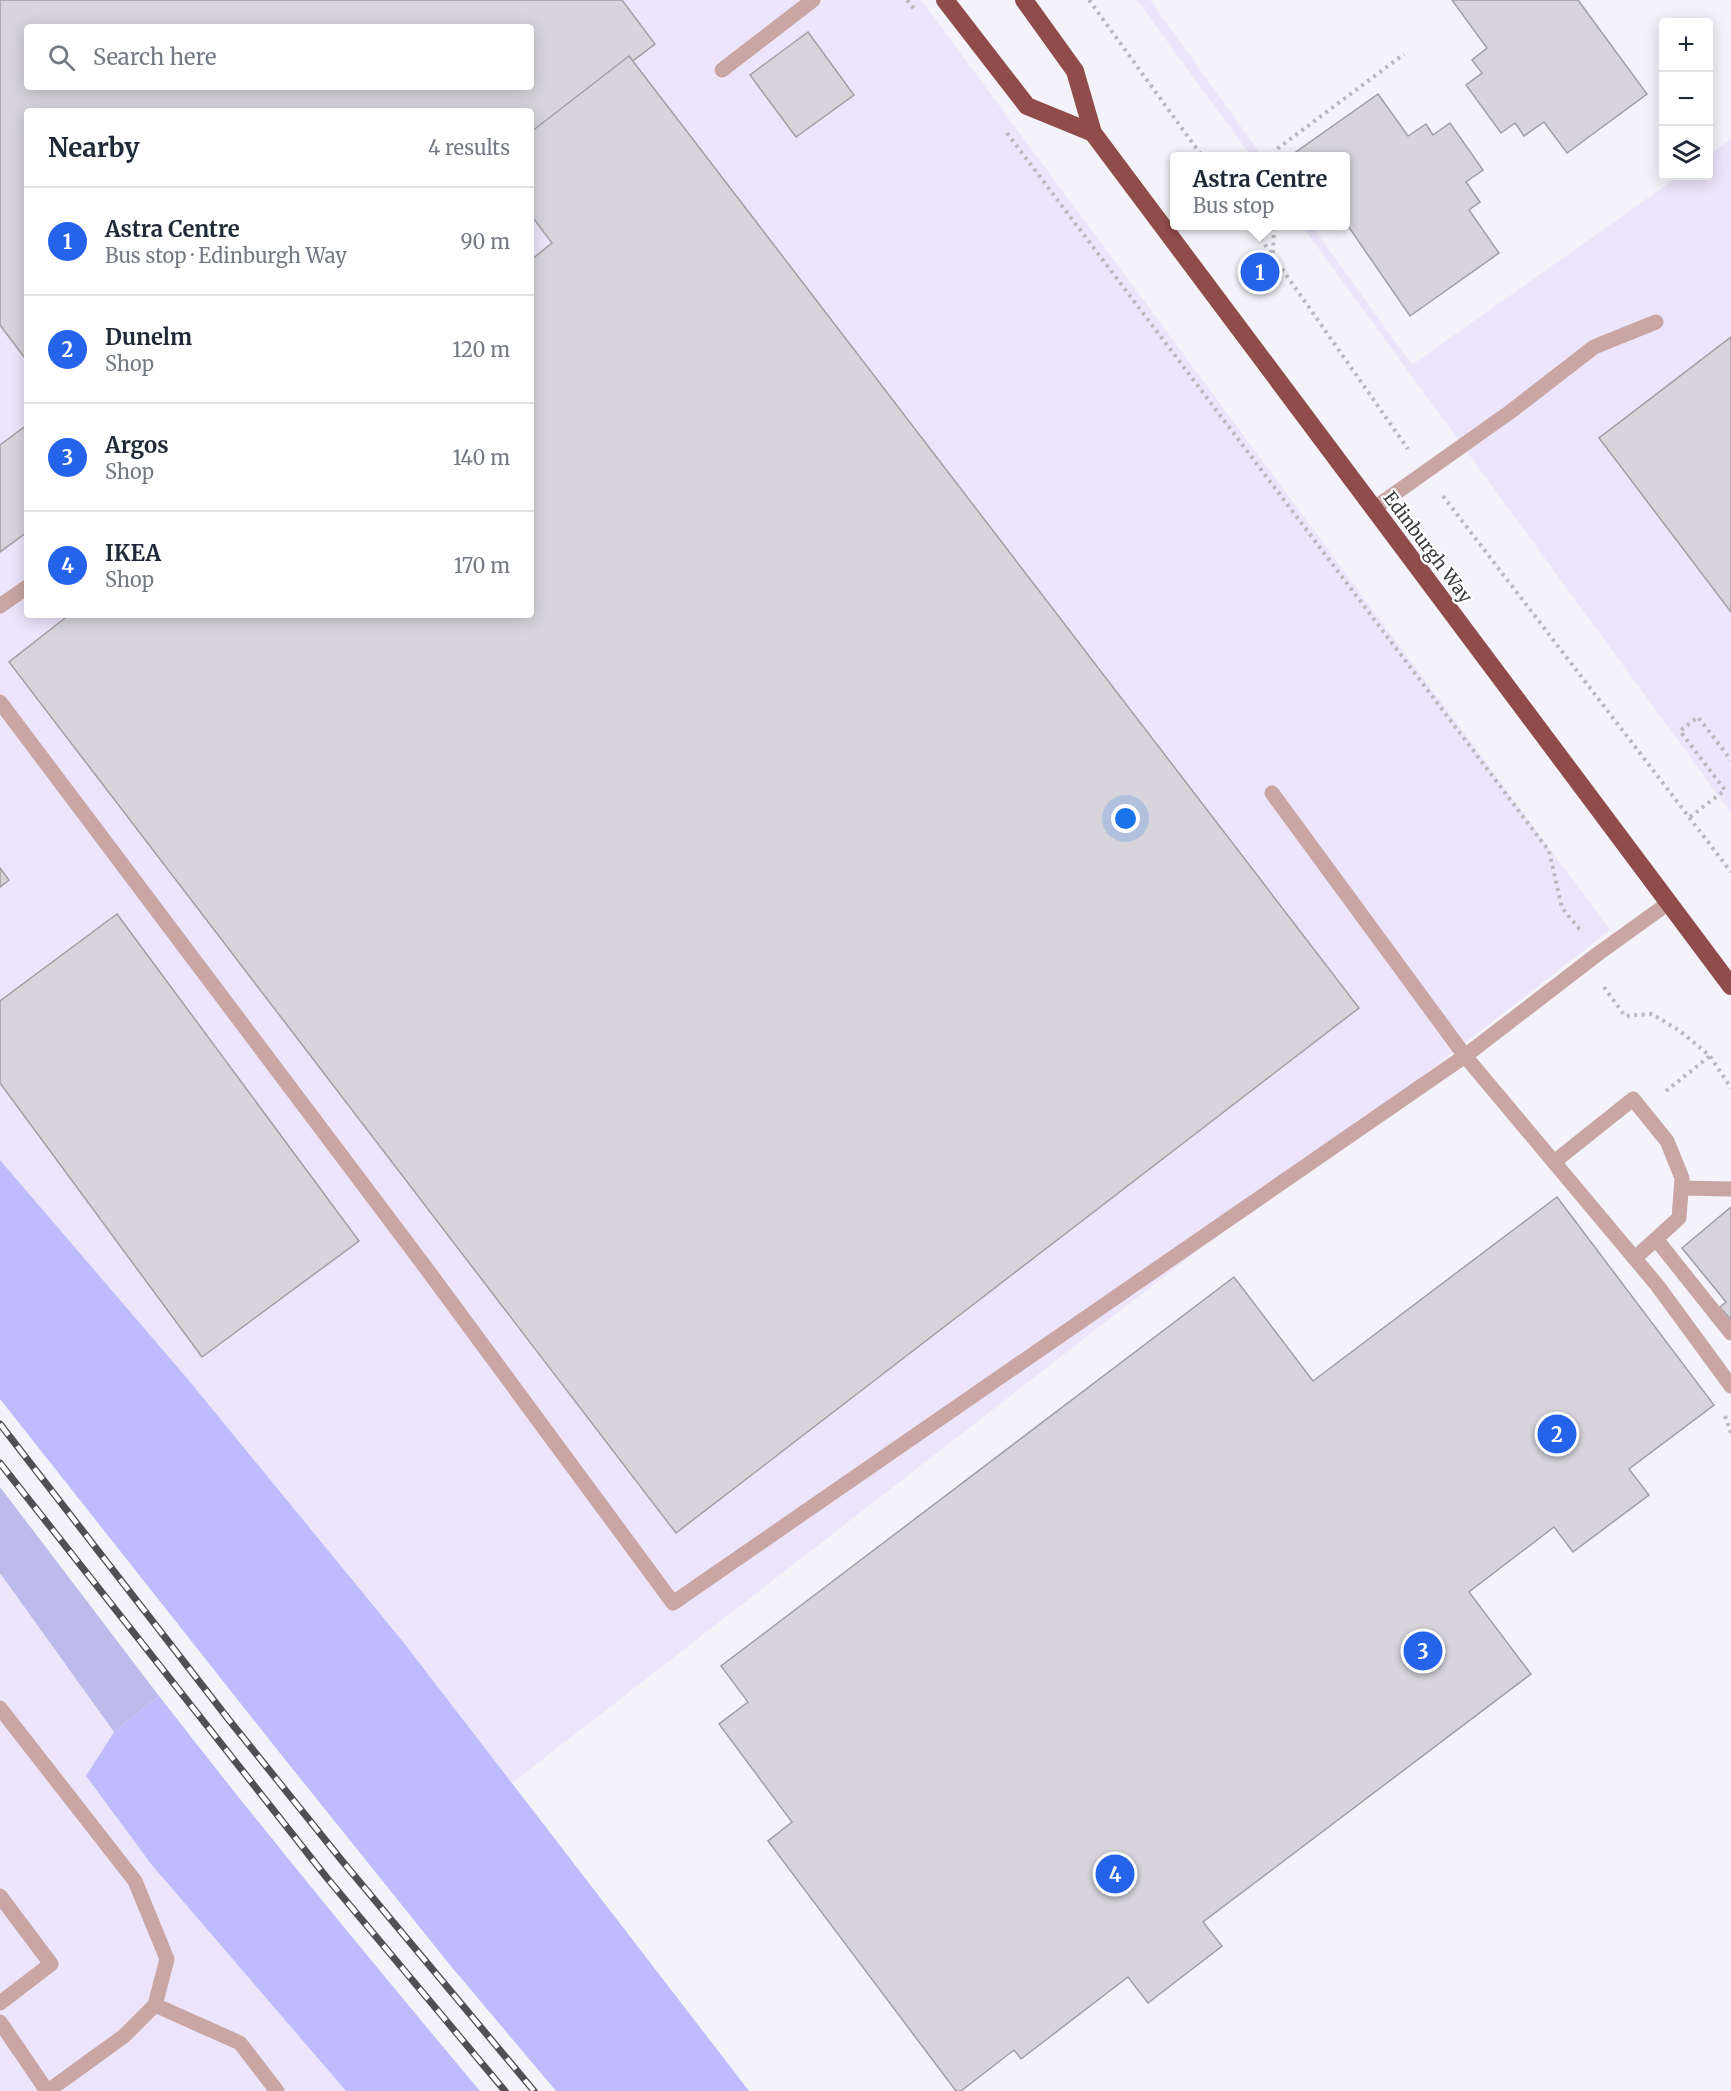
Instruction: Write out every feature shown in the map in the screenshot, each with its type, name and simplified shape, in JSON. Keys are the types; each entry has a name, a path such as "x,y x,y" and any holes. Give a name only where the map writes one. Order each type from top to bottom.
{"highway":[{"path":"945,0 1027,106 1093,133"},
{"name":"Edinburgh Way","path":"1024,0 1075,71 1093,133 1731,986"}],"street":[{"path":"722,70 809,1"},
{"path":"1373,509 1510,411 1594,346 1656,322"},
{"path":"0,606 24,588"},
{"path":"0,702 423,1264 673,1603 1465,1056 1599,953 1670,902"},
{"path":"1272,793 1465,1056 1657,1285 1731,1386"},
{"path":"1554,1162 1633,1099 1667,1141 1682,1178 1679,1218 1635,1258"},
{"path":"1682,1188 1731,1189"},
{"path":"1656,1239 1731,1333"},
{"path":"0,1708 135,1881 167,1959 155,2005 124,2036 48,2091 0,2022"},
{"path":"0,1896 51,1964 0,2003"},
{"path":"155,2005 240,2043 277,2091"}],"path":[{"path":"907,0 914,10"},
{"path":"1089,0 1199,152"},
{"path":"1277,152 1277,149 1404,54"},
{"path":"1000,124 1549,851 1562,908 1599,953 1591,969 1625,1016 1652,1014 1680,1031 1710,1056 1731,1088"},
{"path":"1256,230 1424,472 1731,872"},
{"path":"1273,253 1274,230"},
{"path":"1690,818 1725,790 1680,731 1698,717 1731,760"},
{"path":"1641,1110 1710,1056"}],"shaded area":[{"path":"0,0 921,0 1610,930 512,1783 404,1643 186,1377 0,1160"},
{"path":"1137,0 1150,0 1259,152 1248,152"},
{"path":"1731,139 1731,813 1305,230 1315,230 1412,365 1673,180 1713,180 1713,152"},
{"path":"0,1160 186,1377 404,1643 749,2091 556,2091 450,1965 0,1399"},
{"path":"0,1487 159,1696 114,1732 0,1573"},
{"path":"0,1573 114,1732 86,1777 151,1864 346,2091 0,2091"},
{"path":"159,1696 318,1895 480,2091 346,2091 151,1864 86,1776 114,1732"}],"building":[{"path":"0,0 622,0 655,44 534,136 534,108 24,108 24,357 0,325"},
{"path":"1452,0 1578,0 1647,94 1567,153 1544,122 1524,136 1515,123 1501,133 1466,85 1482,73 1472,60 1487,48"},
{"path":"808,32 854,95 796,137 750,75"},
{"path":"629,56 1359,1008 676,1533 9,662 65,618 534,618 534,258 552,243 534,219 534,130"},
{"path":"1378,94 1408,136 1426,124 1433,135 1450,123 1483,170 1466,182 1480,202 1469,210 1499,253 1410,316 1350,229 1350,152 1296,152"},
{"path":"1731,337 1731,612 1599,438"},
{"path":"24,427 24,534 0,552 0,445"},
{"path":"0,868 9,880 0,887"},
{"path":"117,914 359,1241 202,1357 0,1083 0,1001"},
{"path":"1557,1197 1714,1405 1629,1469 1649,1495 1573,1552 1554,1527 1469,1592 1531,1674 1203,1922 1222,1946 1148,2003 1128,1977 1021,2059 1014,2050 961,2091 956,2091 768,1841 792,1822 719,1724 748,1702 721,1666 1234,1277 1313,1381"},
{"path":"1731,1207 1731,1320 1720,1307 1726,1302 1682,1248"}],"railway":[{"path":"0,1424 229,1720 343,1862 534,2091"},
{"path":"0,1463 327,1878 505,2091"}],"place":[{"name":"Astra Centre","path":"1260,272"},
{"name":"Dunelm","path":"1557,1434"},
{"name":"Argos","path":"1423,1651"},
{"name":"IKEA","path":"1115,1874"}]}
